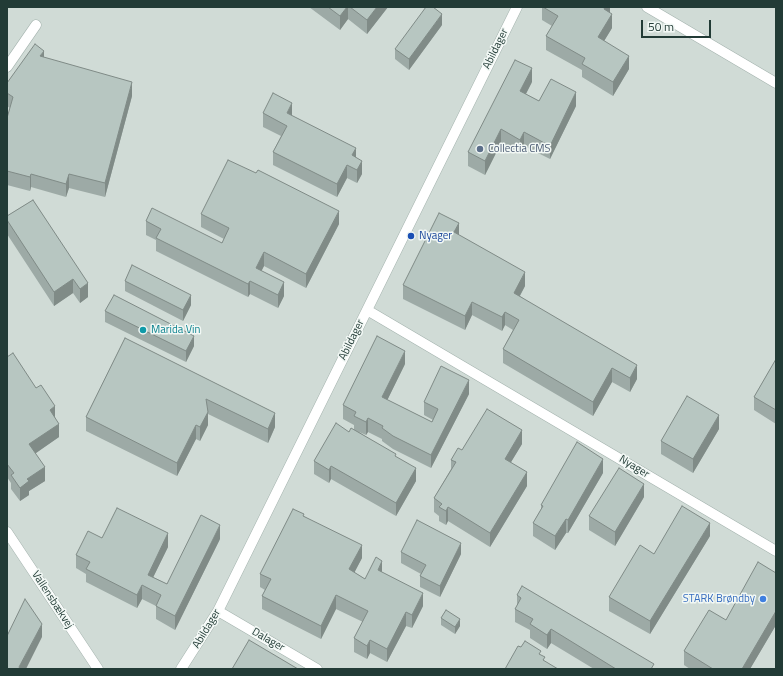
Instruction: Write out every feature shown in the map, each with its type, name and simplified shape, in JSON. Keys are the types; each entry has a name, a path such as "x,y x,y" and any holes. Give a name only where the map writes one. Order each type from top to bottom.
{"street":[{"name":"Abildager","path":"182,669 218,611 517,7"},
{"path":"647,7 776,83"},
{"path":"7,67 36,25"},
{"name":"Nyager","path":"367,310 776,551"},
{"name":"Vallensbækvej","path":"7,532 98,669"},
{"name":"Dalager","path":"218,611 317,669"}],"shaded area":[{"path":"7,7 776,7 776,669 7,669"}],"building":[{"path":"328,7 347,7 340,16"},
{"path":"350,7 377,7 367,20"},
{"path":"426,7 433,7 442,14 409,59 395,49"},
{"path":"543,7 605,7 604,9 612,14 598,37 629,56 613,82 582,64 585,58 546,36 558,16"},
{"path":"35,44 44,51 40,56 132,82 105,183 69,174 66,184 31,174 30,177 7,171 7,118 13,97 7,93 7,83"},
{"path":"515,60 532,68 520,91 539,101 551,79 576,92 550,146 524,132 520,140 501,129 485,161 468,152"},
{"path":"273,93 292,103 287,113 356,148 352,155 362,161 357,170 347,165 337,184 273,152 287,126 263,113"},
{"path":"228,160 256,173 258,170 339,211 306,274 264,252 256,268 284,282 278,295 250,281 248,284 156,238 161,229 146,221 152,208 222,243 229,228 201,214"},
{"path":"33,200 88,283 80,289 73,279 54,292 7,220 7,216"},
{"path":"439,213 459,223 454,232 525,272 514,293 637,365 630,378 612,368 593,402 503,349 519,320 505,312 502,317 472,302 465,316 403,285"},
{"path":"132,265 191,295 183,310 125,281"},
{"path":"114,295 194,336 186,351 105,311"},
{"path":"377,336 405,351 382,397 432,422 438,409 424,402 441,366 469,380 431,455 393,436 382,428 383,426 368,418 366,422 354,416 356,412 343,405"},
{"path":"125,338 275,413 268,429 206,399 208,412 200,427 196,425 177,463 86,417"},
{"path":"13,353 36,388 41,385 55,406 50,410 59,424 29,444 45,467 27,479 29,481 20,488 11,475 14,473 7,464 7,357"},
{"path":"776,359 776,410 754,397"},
{"path":"687,396 719,415 693,459 661,441"},
{"path":"487,409 522,430 505,459 527,472 490,533 448,507 446,511 439,507 442,504 434,498 456,462 451,460 458,448 462,450"},
{"path":"336,423 349,432 351,428 396,454 395,456 416,468 396,503 331,466 329,470 314,461"},
{"path":"577,442 603,459 568,520 566,519 555,536 533,523 543,506 541,505"},
{"path":"619,468 644,484 615,532 589,516"},
{"path":"682,506 710,523 650,621 609,597 640,545 654,554"},
{"path":"117,508 168,533 148,575 167,584 201,515 220,525 175,616 156,606 161,595 142,585 137,595 86,569 90,562 76,555 88,531 102,538"},
{"path":"293,509 304,514 303,516 362,545 349,569 365,579 376,557 382,561 378,570 423,593 412,615 406,612 387,649 370,640 367,646 354,638 368,611 336,595 321,626 262,596 271,579 260,574"},
{"path":"417,520 461,543 440,586 420,576 426,565 401,552"},
{"path":"758,562 776,573 776,611 742,669 713,669 684,651 709,610 726,620"},
{"path":"522,586 654,664 651,669 616,669 551,629 547,635 530,624 533,619 515,609 521,598 517,595"},
{"path":"25,599 42,624 19,667 20,669 7,669 7,636"},
{"path":"446,610 460,619 455,627 441,618"},
{"path":"249,640 298,669 232,669"},
{"path":"525,641 541,651 539,654 545,657 543,660 558,669 505,669 518,646 521,647"}],"place":[{"name":"Collectia CMS","path":"480,149"},
{"name":"Nyager","path":"411,236"},
{"name":"Marida Vin","path":"143,330"},
{"name":"STARK Brøndby","path":"763,599"}]}
